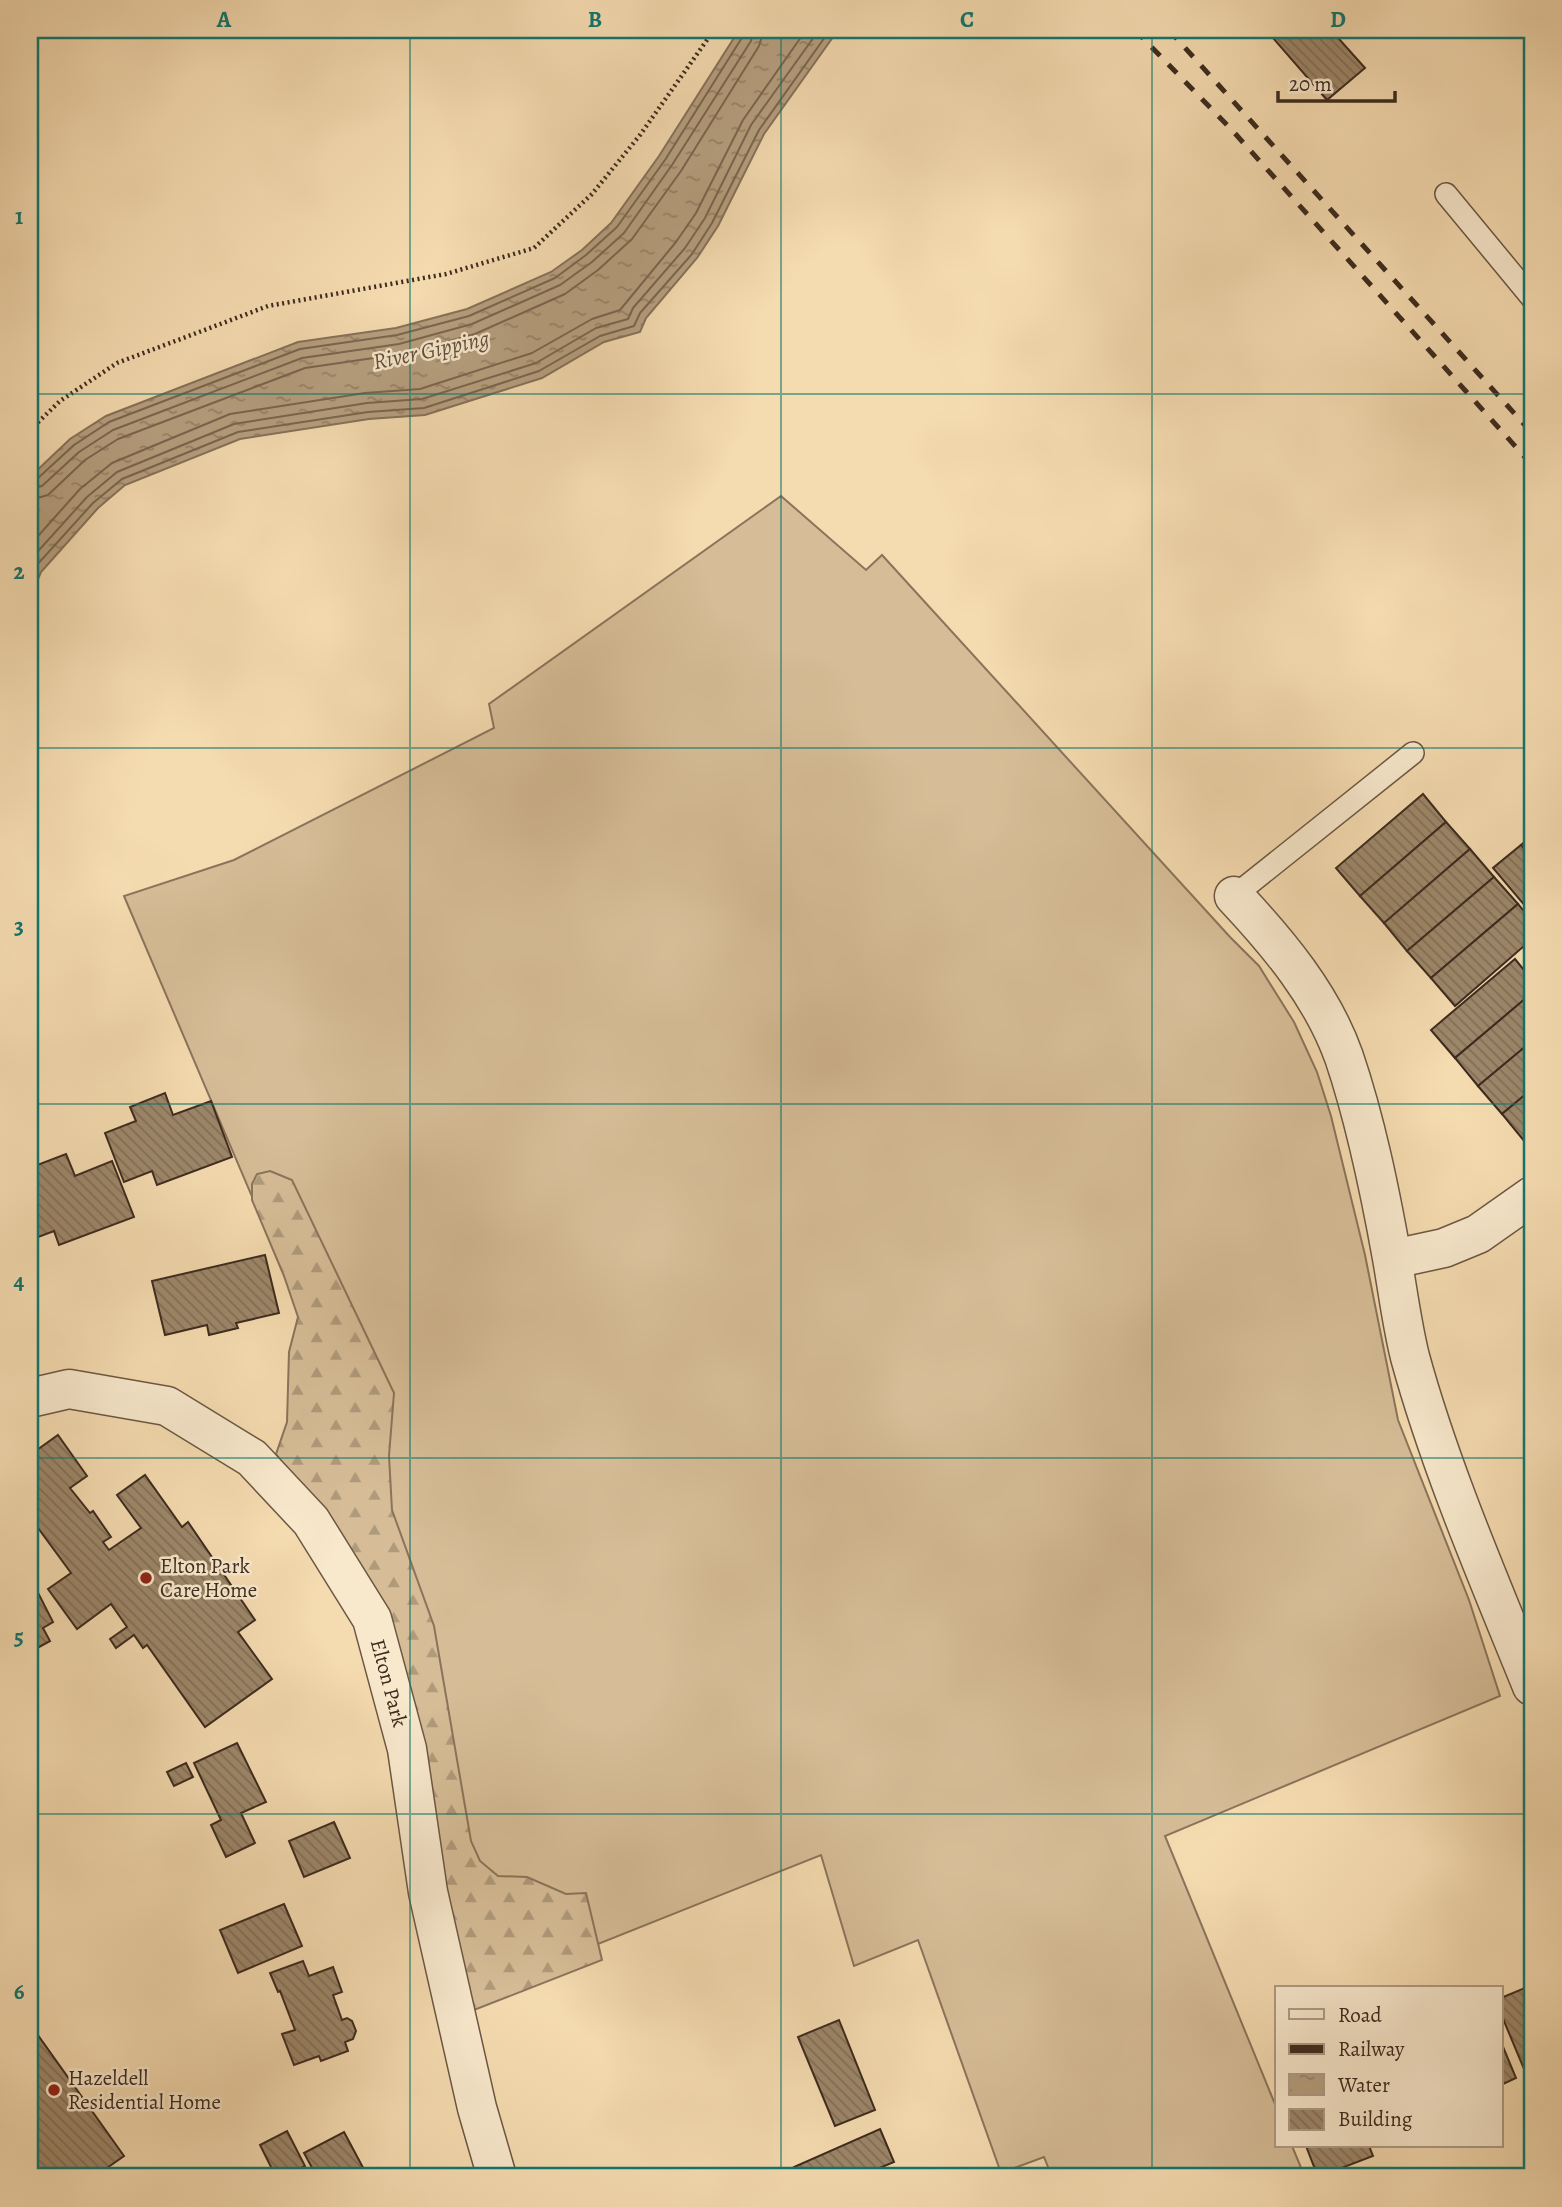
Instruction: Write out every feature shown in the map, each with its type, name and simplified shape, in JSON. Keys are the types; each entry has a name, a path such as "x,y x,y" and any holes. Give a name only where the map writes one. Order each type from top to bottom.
{"street":[{"path":"1234,896 1295,967 1321,1007 1343,1056 1371,1157 1393,1259 1399,1311 1424,1401 1469,1528 1532,1686"},
{"path":"1393,1259 1444,1248 1478,1234 1532,1196"},
{"name":"Elton Park","path":"30,1398 69,1389 167,1406 253,1458 311,1521 372,1619 407,1749 428,1892 477,2108 497,2177"}],"lane":[{"path":"1446,194 1532,298"},
{"path":"1234,896 1413,753"}],"path":[{"path":"30,430 60,401 117,363 268,306 446,274 534,248 592,194 640,135 714,30"}],"green space":[{"path":"781,496 866,570 882,555 1259,966 1294,1022 1317,1072 1331,1116 1365,1255 1398,1420 1469,1600 1500,1696 1165,1836 1275,2104 1275,2148 1293,2148 1305,2177 1052,2177 1044,2157 1001,2173 918,1940 854,1966 821,1855 465,1997 302,1314 124,896 234,860 494,728 489,704"},
{"path":"270,1171 292,1180 394,1393 389,1456 392,1510 434,1626 471,1841 480,1861 498,1876 527,1877 566,1894 586,1893 602,1960 451,2019 463,1961 337,1537 276,1454 287,1422 289,1352 298,1317 252,1200 252,1184 257,1174"}],"water":[{"name":"River Gipping","path":"739,30 838,30 764,134 718,226 697,258 646,318 640,332 604,342 542,378 425,415 369,419 240,439 125,485 98,508 41,572 30,598 30,477 70,439 106,416 298,342 396,328 467,309 551,272 582,250 611,223 659,156"}],"building":[{"path":"1266,30 1331,30 1365,68 1327,100"},
{"path":"1423,794 1446,822 1360,896 1336,868"},
{"path":"1446,822 1470,849 1384,923 1360,896"},
{"path":"1532,835 1532,859 1521,845"},
{"path":"1521,845 1532,859 1532,914 1493,868"},
{"path":"1470,849 1494,877 1407,951 1384,923"},
{"path":"1494,877 1518,904 1431,978 1407,951"},
{"path":"1518,904 1532,921 1532,939 1455,1006 1431,978"},
{"path":"1515,959 1532,980 1532,993 1455,1058 1431,1030"},
{"path":"1532,993 1532,1041 1478,1086 1455,1058"},
{"path":"1532,1041 1532,1089 1502,1114 1478,1086"},
{"path":"1532,1089 1532,1136 1525,1142 1502,1114"},
{"path":"165,1093 173,1115 211,1101 232,1157 157,1185 152,1171 124,1182 105,1133 136,1121 130,1107"},
{"path":"66,1154 75,1176 112,1161 134,1217 59,1245 54,1231 30,1240 30,1184 38,1181 32,1167"},
{"path":"265,1255 279,1313 236,1323 238,1328 209,1335 207,1325 165,1335 152,1281"},
{"name":"Elton Park Care Home","path":"58,1435 87,1476 70,1488 90,1513 93,1511 111,1537 103,1542 109,1550 141,1528 117,1495 145,1475 182,1527 188,1522 255,1620 238,1632 272,1679 205,1727 147,1645 143,1648 134,1635 116,1648 110,1639 127,1627 111,1604 77,1629 48,1589 71,1573 30,1517 34,1513 30,1507 30,1455"},
{"path":"30,1577 53,1622 43,1628 50,1641 30,1652"},
{"path":"237,1743 266,1802 241,1813 255,1843 226,1857 211,1825 221,1820 194,1763"},
{"path":"186,1763 193,1777 174,1786 167,1772"},
{"path":"334,1822 350,1858 304,1877 289,1841"},
{"path":"284,1904 302,1946 238,1973 220,1930"},
{"path":"303,1961 309,1976 333,1967 342,1992 333,1995 342,2020 347,2018 352,2021 356,2031 353,2039 345,2042 348,2051 321,2061 319,2056 294,2065 282,2034 295,2030 270,1973"},
{"path":"1532,1985 1532,2066 1524,2069 1502,2016 1502,1998"},
{"path":"839,2020 875,2110 835,2126 798,2037"},
{"name":"Hazeldell Residential Home","path":"30,2024 124,2156 94,2177 30,2177"},
{"path":"1502,2044 1516,2078 1502,2085"},
{"path":"880,2129 894,2162 858,2177 798,2177 794,2167"},
{"path":"287,2131 305,2166 283,2177 276,2177 260,2145"},
{"path":"344,2132 368,2177 317,2177 304,2153"},
{"path":"1307,2148 1370,2148 1373,2156 1318,2177"}],"railway":[{"path":"1135,30 1231,129 1532,465"},
{"path":"1169,30 1532,433"}],"place":[{"name":"Elton Park Care Home","path":"146,1578"},
{"name":"Hazeldell Residential Home","path":"54,2090"}]}
